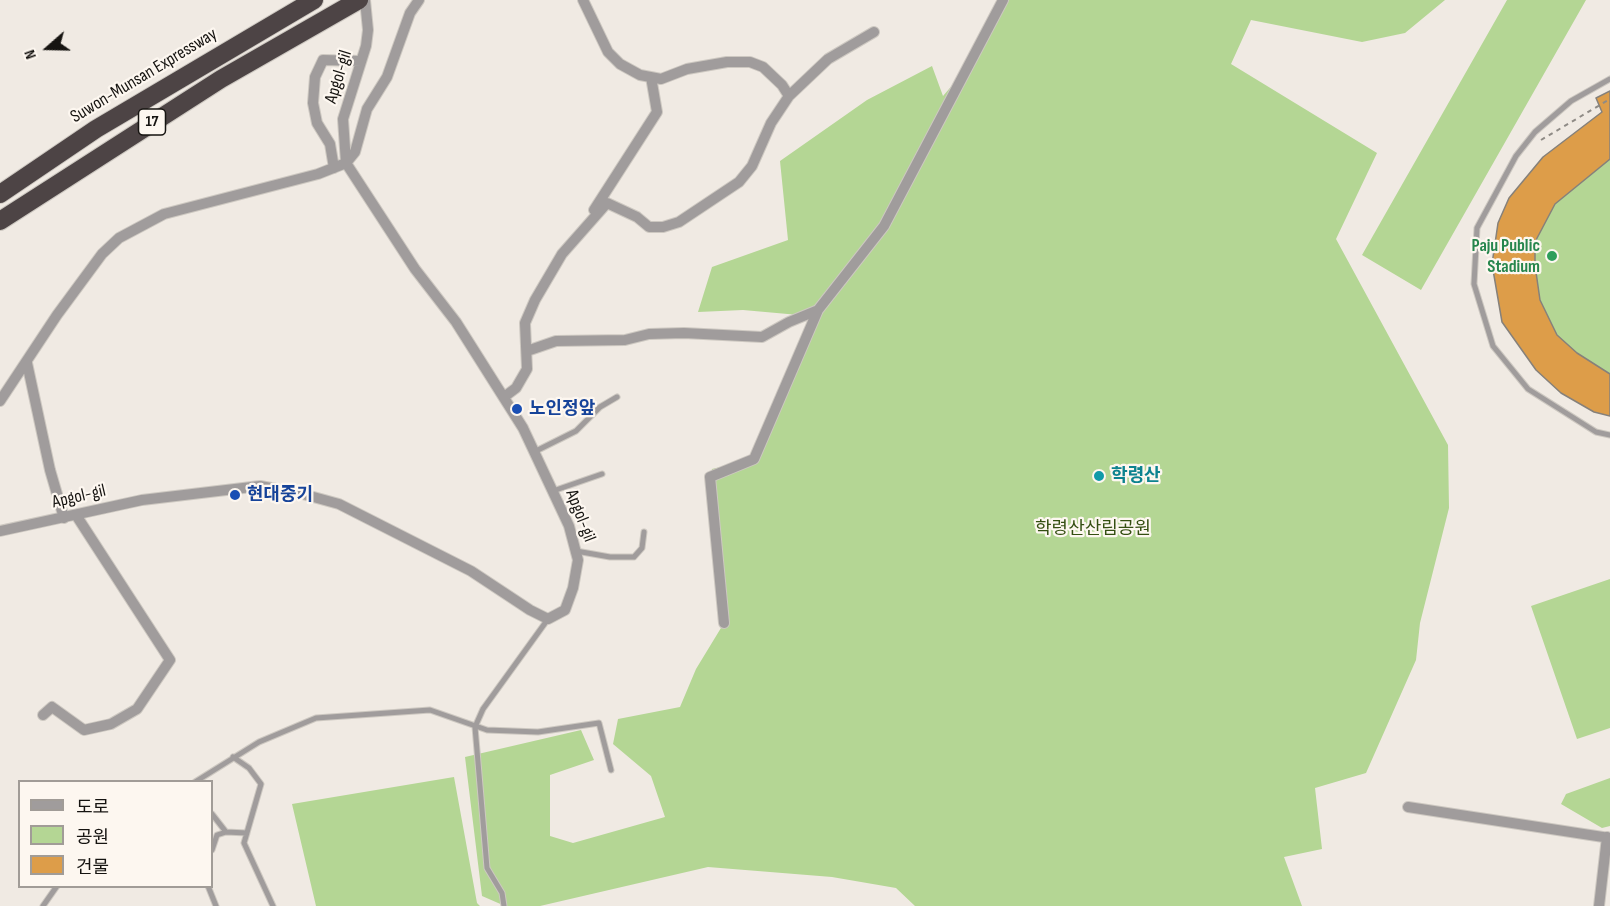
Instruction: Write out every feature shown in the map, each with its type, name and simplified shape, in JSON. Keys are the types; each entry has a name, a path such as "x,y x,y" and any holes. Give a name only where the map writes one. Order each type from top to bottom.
{"highway":[{"name":"17","path":"0,221 221,79 359,0"},
{"name":"Suwon-Munsan Expressway","path":"0,194 96,129 308,3"}],"street":[{"name":"Apgol-gil","path":"0,531 142,500 260,486 299,493 339,504 471,571 530,610 548,619 565,610 573,588 578,560 569,526 534,452 504,397 456,322 415,269 346,163 343,119 368,30 365,0"},
{"path":"0,401 64,306 102,254 119,238 164,214 346,163 355,153 367,109 387,77 410,13 419,0"},
{"path":"583,0 608,52 620,64 651,77 660,78 687,69 727,62 750,62 763,67 782,85 789,96"},
{"path":"724,623 710,477 754,459 818,310 884,226 1003,0"},
{"path":"579,234 607,203 637,217 650,227 663,227 679,222 739,182 752,166 771,123 789,96 828,59 874,32"},
{"path":"334,168 330,144 317,123 313,103 315,77 323,60 361,61"},
{"path":"504,397 516,388 527,369 524,336 528,315 551,272 579,234 657,112 651,77"},
{"path":"527,351 556,341 625,340 649,334 684,333 762,338 789,322 818,310"},
{"path":"27,363 50,470 64,518"},
{"path":"43,715 52,707 84,729 111,723 137,709 170,660 76,515"},
{"path":"1408,807 1608,837 1599,906"}],"lane":[{"path":"1610,79 1571,101 1535,132 1516,156 1477,228 1474,284 1493,346 1528,389 1596,432 1610,435"},
{"path":"534,452 576,431 600,407 617,397"},
{"path":"553,491 602,474"},
{"path":"576,551 610,557 634,557 642,548 644,532"},
{"path":"504,906 502,892 487,868 475,727 483,709 548,619"},
{"path":"198,780 259,742 316,718 430,710 468,722 475,727 538,732 599,723 611,770"},
{"path":"233,757 249,768 261,784 244,843 273,906"},
{"path":"213,815 226,832"},
{"path":"213,848 218,835 226,832 247,833"},
{"path":"43,906 56,888"},
{"path":"209,888 216,906"}],"path":[{"path":"1516,156 1610,99"}],"green space":[{"name":"학령산산림공원","path":"1003,0 1445,0 1405,33 1362,42 1251,20 1231,64 1377,153 1336,239 1448,445 1449,508 1420,623 1416,660 1366,773 1315,788 1322,849 1284,857 1302,906 915,906 896,888 832,877 708,867 540,906 505,906 482,896 465,757 581,730 594,760 550,775 550,836 573,843 665,817 651,776 613,744 618,719 680,707 696,669 724,623 710,477 712,469 754,459 810,316 743,310 698,312 712,267 788,240 780,161 867,100 932,66 943,96 961,75"},
{"path":"1507,0 1586,0 1421,290 1362,255"},
{"name":"Paju Public Stadium","path":"1610,91 1610,416 1561,393 1536,370 1502,322 1492,264 1498,223 1509,198 1543,157 1602,112 1596,98"},
{"path":"1610,579 1610,728 1577,739 1531,606"},
{"path":"454,777 477,903 480,906 316,906 292,804"},
{"path":"1610,778 1610,826 1602,828 1561,804 1566,794"}],"building":[{"path":"1610,91 1610,159 1555,204 1535,242 1535,265 1540,300 1557,335 1577,353 1610,374 1610,416 1594,412 1561,393 1536,370 1502,322 1492,264 1498,223 1509,198 1543,157 1602,112 1596,98"}],"place":[{"name":"Paju Public Stadium","path":"1552,256"},
{"name":"노인정앞","path":"517,409"},
{"name":"학령산","path":"1099,476"},
{"name":"현대중기","path":"235,495"}]}
